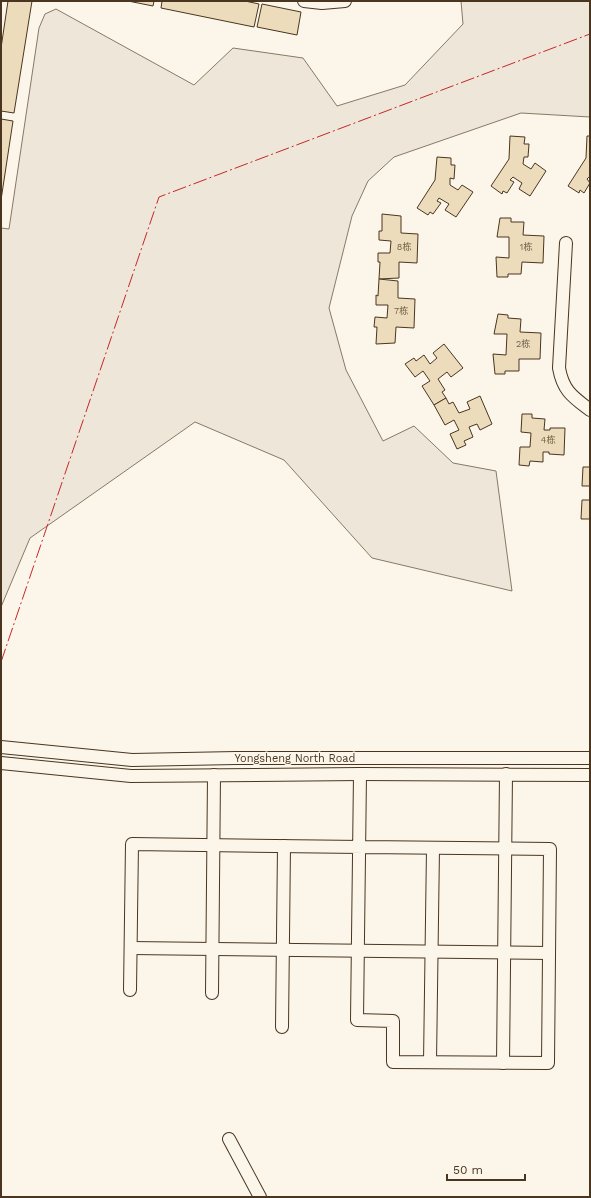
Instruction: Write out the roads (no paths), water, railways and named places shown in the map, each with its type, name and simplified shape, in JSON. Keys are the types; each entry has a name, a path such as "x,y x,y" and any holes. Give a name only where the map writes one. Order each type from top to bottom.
{"street":[{"path":"304,1 322,3 345,1"},
{"path":"566,243 559,368 561,381 567,392 590,410"},
{"name":"Yongsheng North Road","path":"1,747 132,760 244,758 590,758"},
{"name":"Yongsheng North Road","path":"1,763 131,776 360,774 590,775"},
{"path":"130,990 132,844 214,845 284,846 360,847 505,849 550,849 548,1063 393,1062 393,1020 357,1020 360,847 360,774"},
{"path":"502,1063 506,774"},
{"path":"212,992 214,775"},
{"path":"282,1027 284,846"},
{"path":"430,1062 433,848"},
{"path":"131,948 549,953"},
{"path":"229,1139 260,1197"}]}
